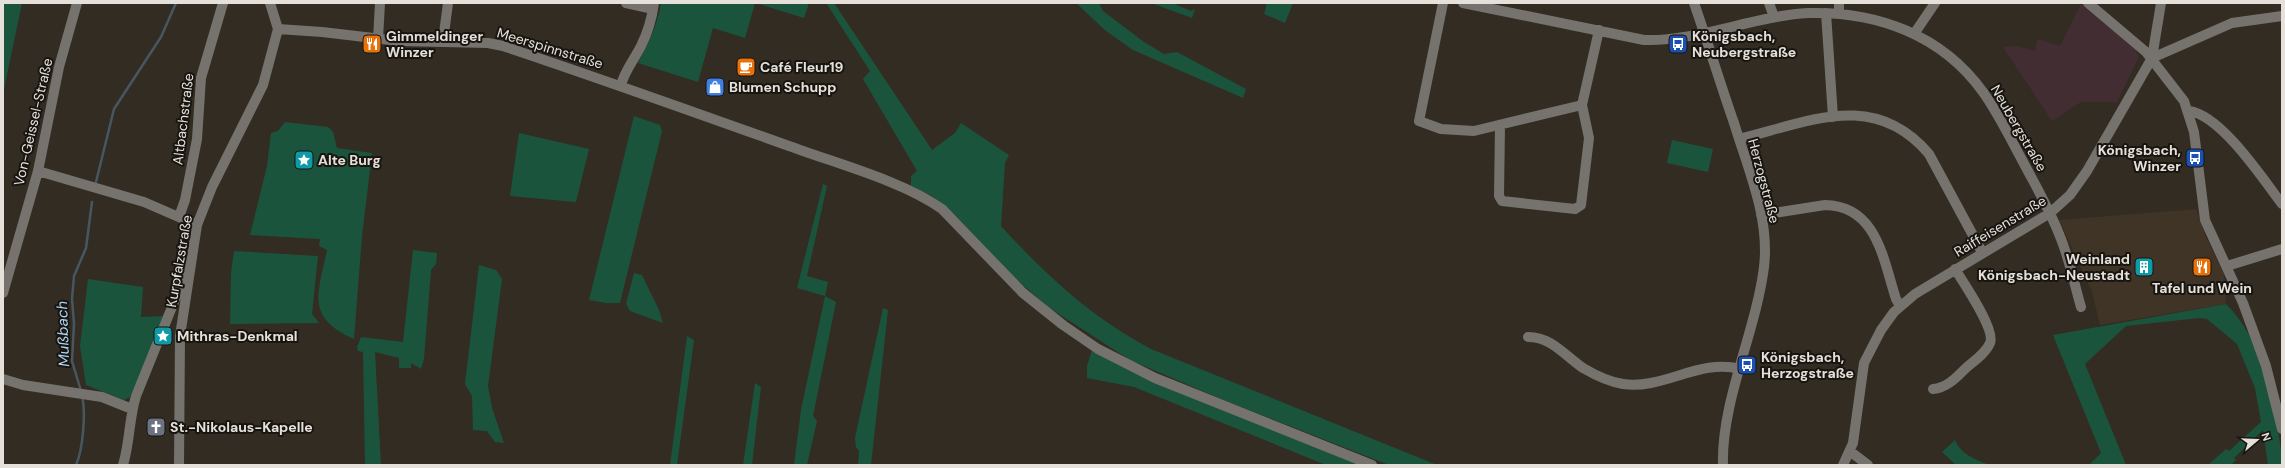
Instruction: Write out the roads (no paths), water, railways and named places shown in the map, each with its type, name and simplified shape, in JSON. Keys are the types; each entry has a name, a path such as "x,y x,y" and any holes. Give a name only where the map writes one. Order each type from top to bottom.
{"street":[{"name":"Von-Geissel-Straße","path":"3,293 38,171 59,67 77,3"},
{"name":"Altbachstraße","path":"179,217 185,200 197,139 201,78 223,3"},
{"path":"270,3 278,29"},
{"path":"378,39 380,3"},
{"path":"443,42 448,3"},
{"path":"621,86 625,71 644,39 653,6 626,3"},
{"path":"1443,3 1419,121 1441,129 1474,131 1582,105"},
{"name":"Neubergstraße","path":"1463,3 1655,40 1704,32 1774,17 1826,13 1839,8 1868,16 1914,34 1951,57 1983,92 2004,124 2050,213 2065,249 2081,307"},
{"name":"Herzogstraße","path":"1694,3 1738,138 1761,215 1765,243 1764,266 1724,439 1722,465"},
{"path":"1769,3 1774,17"},
{"path":"1914,34 1935,3"},
{"path":"2088,3 2152,58 2178,90 2189,112 2197,150 2205,220 2243,303 2266,366 2282,429"},
{"path":"2152,58 2161,3"},
{"path":"1826,13 1833,116"},
{"path":"2152,58 2232,23 2282,16"},
{"name":"Meerspinnstraße","path":"278,29 322,32 378,39 503,46 602,79 857,171 928,200 947,213 1023,293 1063,325 1098,349 1155,378 1372,465"},
{"name":"Kurpfalzstraße","path":"179,465 178,359 193,242 197,225 212,187 265,81 278,29"},
{"path":"1500,125 1500,199 1507,202 1575,209 1581,205 1589,138 1582,105 1599,30"},
{"name":"Raiffeisenstraße","path":"1851,452 1862,375 1866,358 1881,330 1900,306 1915,294 1982,252 2050,213 2063,203 2080,183 2152,58"},
{"path":"2189,112 2200,114 2208,119 2243,152 2282,204"},
{"path":"1738,138 1833,116 1851,115 1875,117 1896,125 1919,141 1937,165 1982,252"},
{"path":"38,171 144,202 197,225"},
{"path":"1761,215 1825,205 1839,206 1855,212 1863,218 1873,233 1896,299 1900,306"},
{"path":"123,465 129,446 132,409 176,297 187,252 193,242"},
{"path":"2227,266 2282,249"},
{"path":"1933,390 1942,388 1956,378 1987,348 1992,337 1988,326 1955,269"},
{"path":"1528,337 1544,339 1595,375 1623,384 1651,382 1717,365 1740,369"},
{"path":"3,379 23,385 93,395 132,409"},
{"path":"1844,465 1851,452 1868,465"}],"waterway":[{"name":"Mußbach","path":"96,182 114,109 161,37 176,3"},
{"name":"Mußbach","path":"81,391 72,361 74,324 72,299 74,276 86,248 92,202"},
{"name":"Mußbach","path":"76,465 83,431 84,411 82,396"}],"place":[{"name":"Gimmeldinger Winzer","path":"372,44"},
{"name":"Königsbach, Neubergstraße","path":"1678,44"},
{"name":"Café Fleur19","path":"746,67"},
{"name":"Blumen Schupp","path":"715,87"},
{"name":"Königsbach, Winzer","path":"2195,158"},
{"name":"Alte Burg","path":"304,160"},
{"name":"Weinland Königsbach-Neustadt","path":"2144,267"},
{"name":"Tafel und Wein","path":"2202,267"},
{"name":"Mithras-Denkmal","path":"163,336"},
{"name":"Königsbach, Herzogstraße","path":"1747,365"},
{"name":"St.-Nikolaus-Kapelle","path":"156,427"}]}
